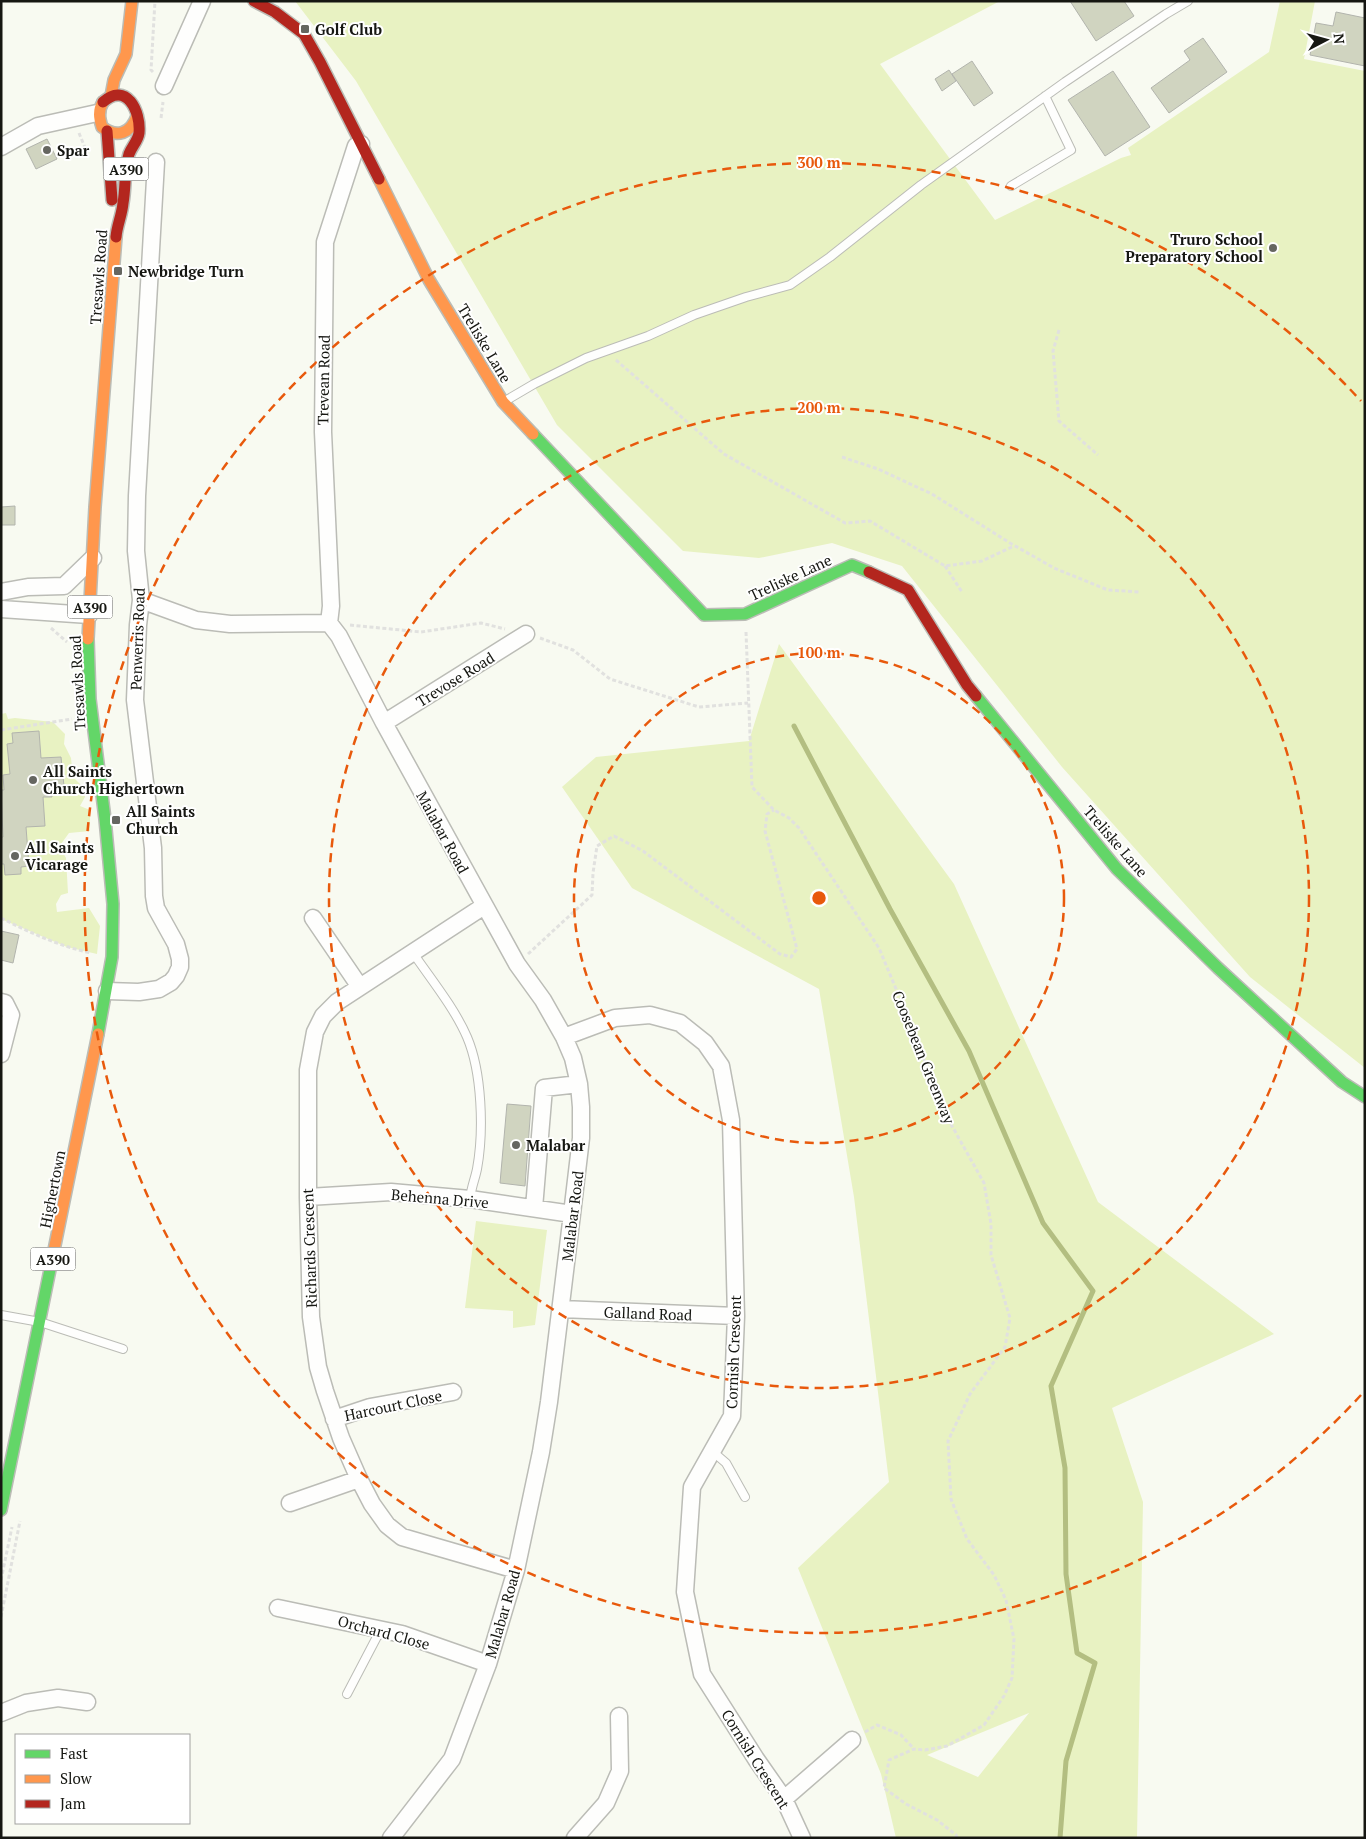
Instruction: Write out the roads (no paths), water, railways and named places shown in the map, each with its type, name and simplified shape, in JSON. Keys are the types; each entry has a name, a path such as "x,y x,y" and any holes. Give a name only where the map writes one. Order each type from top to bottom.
{"main road":[{"path":"111,96 114,80 126,54 132,1"},
{"name":"Treliske Lane","path":"254,1 275,12 304,34 320,62 429,280 503,402 704,615 745,614 852,565 908,590 967,685 1117,869 1269,1015 1342,1082 1365,1097"},
{"path":"126,54 132,78 132,101"},
{"path":"122,95 135,105 137,116 133,127 124,134 106,132 102,127 98,113 102,102 111,96 122,95"},
{"name":"Tresawls Road","path":"107,991 112,957 113,904 92,716 88,648 89,615 94,507 109,342 117,223 123,205 124,177 130,150 138,136 137,116"},
{"name":"Tresawls Road","path":"106,132 113,209 117,223"},
{"name":"Highertown","path":"1,1510 107,991"}],"street":[{"path":"164,86 202,1"},
{"path":"1,147 38,126 98,113"},
{"name":"Trevean Road","path":"329,623 331,606 323,432 325,242 356,146 361,144"},
{"name":"Penwerris Road","path":"107,991 139,992 159,989 171,982 180,968 176,944 156,908 153,848 135,700 141,600 136,551 137,496 156,162"},
{"path":"1,593 28,587 64,586 92,558"},
{"path":"1,593 91,595"},
{"path":"141,600 196,620 230,624 329,623"},
{"path":"1,609 89,615"},
{"name":"Malabar Road","path":"329,623 339,636 384,723 484,906 517,964 543,1000 564,1038 573,1058 582,1107 581,1138 561,1309 542,1442 516,1570 488,1664 452,1759 391,1838"},
{"name":"Trevose Road","path":"384,723 526,634"},
{"name":"Richards Crescent","path":"484,906 337,1002 323,1016 315,1032 308,1070 308,1197 311,1317 318,1367 334,1419 359,1479 372,1504 387,1525 402,1537 516,1570"},
{"path":"313,918 360,987"},
{"path":"1,1002 5,1003 11,1014 1,1054"},
{"name":"Cornish Crescent","path":"564,1038 615,1018 650,1015 680,1023 705,1042 721,1066 731,1120 736,1316 732,1416 692,1487 685,1592 702,1674 784,1799 802,1838"},
{"path":"534,1208 544,1088 579,1084"},
{"name":"Behenna Drive","path":"308,1197 391,1192 470,1199 572,1214"},
{"name":"Galland Road","path":"561,1309 736,1316"},
{"name":"Harcourt Close","path":"334,1419 370,1407 453,1392"},
{"path":"290,1503 359,1479"},
{"name":"Orchard Close","path":"278,1608 381,1628 488,1664"},
{"path":"1,1713 26,1703 58,1698 86,1702"},
{"path":"575,1838 606,1802 620,1771 619,1716"},
{"path":"784,1799 852,1740"}],"lane":[{"path":"503,402 586,358 648,336 694,315 746,297 790,285 830,257 921,185 1046,96 1188,1"},
{"path":"1011,186 1071,150 1046,96"},
{"path":"413,953 457,1018 467,1037 478,1073 480,1101 479,1145 477,1169 471,1188 470,1199"},
{"path":"1,1315 40,1322 123,1349"},
{"path":"712,1451 726,1462 745,1497"},
{"path":"347,1694 381,1628"}],"waterway":[{"path":"794,726 890,909 969,1051 1043,1223 1093,1291 1051,1386 1065,1468 1066,1574 1077,1653 1095,1663 1066,1761 1060,1838"}],"place":[{"name":"Golf Club","path":"305,29"},
{"name":"Spar","path":"47,150"},
{"name":"Truro School Preparatory School","path":"1273,248"},
{"name":"Newbridge Turn","path":"118,271"},
{"name":"All Saints Church Highertown","path":"33,780"},
{"name":"All Saints Church","path":"116,820"},
{"name":"All Saints Vicarage","path":"15,856"},
{"name":"Malabar","path":"516,1145"}]}
